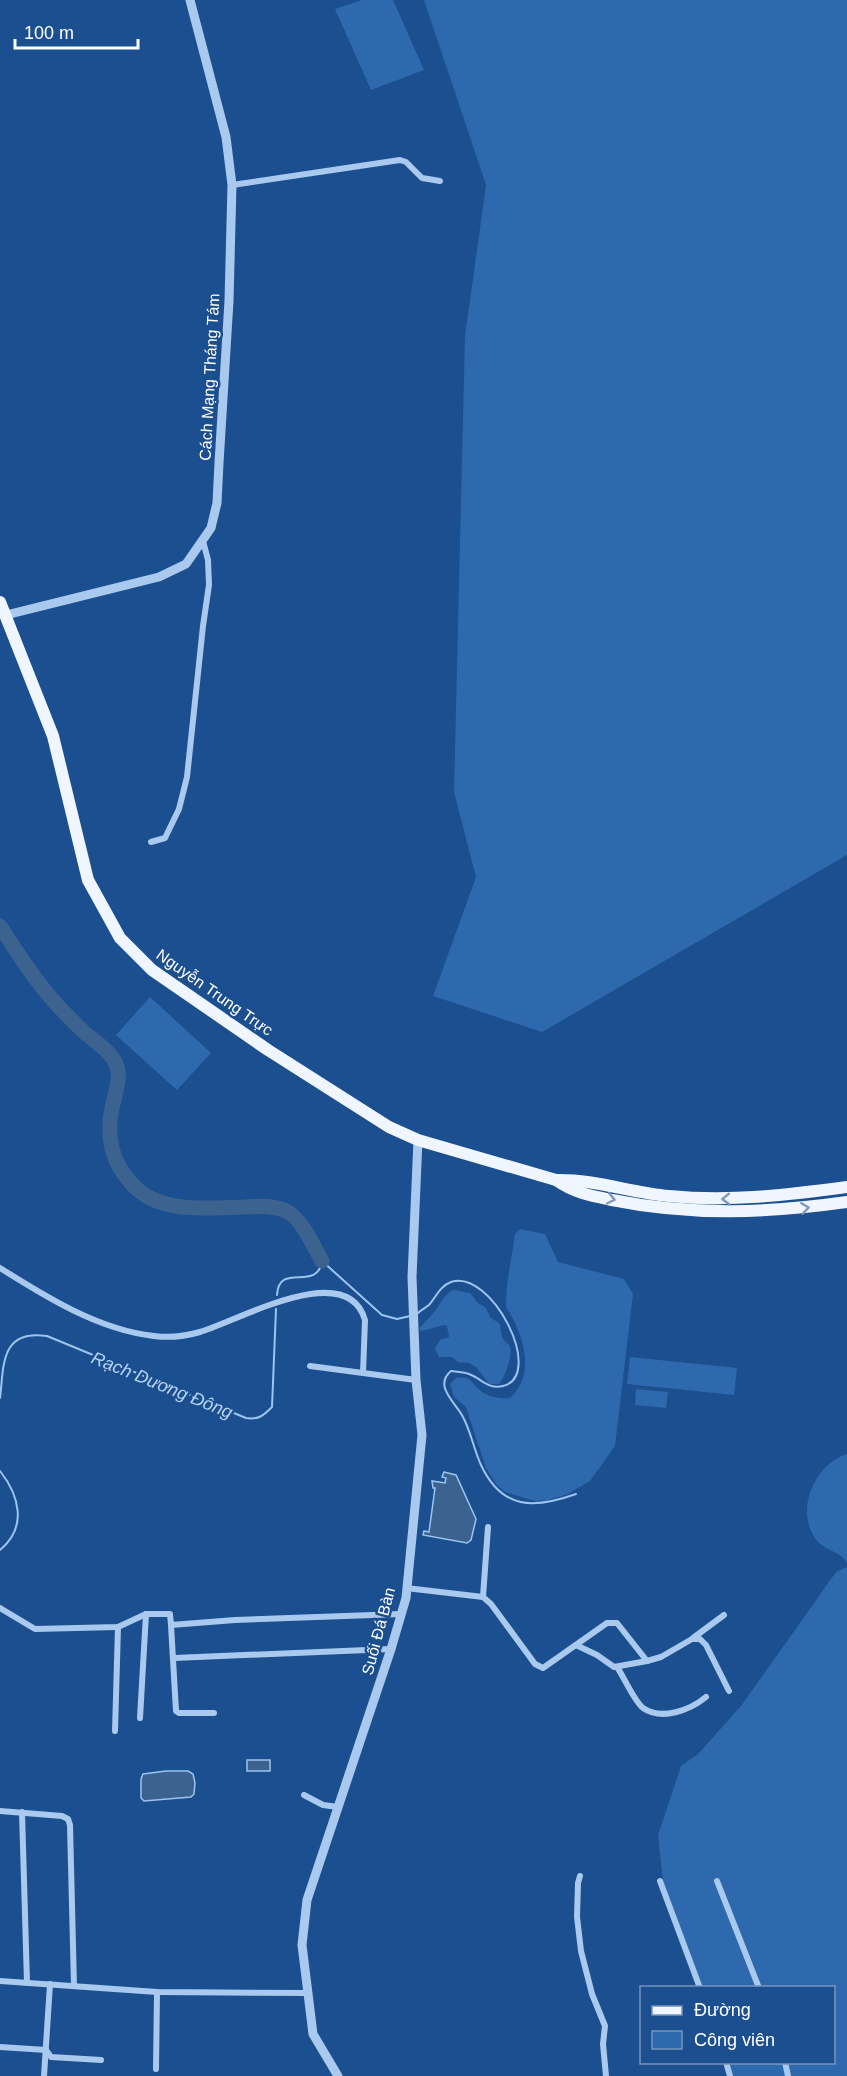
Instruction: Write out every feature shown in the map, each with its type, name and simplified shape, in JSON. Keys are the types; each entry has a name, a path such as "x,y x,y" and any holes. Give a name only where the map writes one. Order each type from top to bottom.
{"main road":[{"name":"Nguyễn Trung Trực","path":"0,602 3,616 53,736 88,880 120,938 152,970 368,1115 418,1140 556,1180 576,1179 668,1196 714,1199 784,1196 847,1187"},
{"name":"Nguyễn Trung Trực","path":"556,1180 570,1190 590,1195 656,1207 699,1211 781,1210 847,1202"}],"street":[{"name":"Cách Mạng Tháng Tám","path":"3,616 159,577 186,564 211,528 216,503 229,301 232,184 226,137 190,0"},
{"path":"232,184 400,160 406,162 422,178 440,181"},
{"path":"151,842 165,838 179,809 187,777 209,585 208,560 203,541"},
{"name":"Suối Đá Bàn","path":"338,2076 314,2034 302,1945 307,1900 391,1649 406,1588 422,1435 416,1380 412,1277 418,1140"},
{"path":"0,1268 37,1292 70,1308 123,1329 153,1336 199,1333 260,1308 289,1299 316,1294 345,1297 356,1303 365,1320 363,1373"},
{"path":"310,1366 416,1380"},
{"path":"483,1596 488,1527"},
{"path":"406,1588 483,1596 539,1667 547,1667 607,1623 617,1623 647,1661"},
{"path":"0,1608 35,1629 118,1627 146,1614 170,1614 176,1711 178,1713 214,1713"},
{"path":"140,1718 146,1614"},
{"path":"171,1624 401,1614"},
{"path":"617,1667 661,1657 692,1639 724,1615"},
{"path":"115,1731 118,1627"},
{"path":"692,1639 700,1640 706,1645 729,1691"},
{"path":"576,1645 617,1667 640,1705 654,1713 685,1710 706,1697"},
{"path":"174,1658 391,1649"},
{"path":"304,1794 323,1804 338,1807"},
{"path":"0,1811 62,1816 68,1819 74,1986"},
{"path":"22,1812 27,1983"},
{"path":"580,1876 577,1917 592,1994 605,2026 603,2044 606,2076"},
{"path":"660,1881 699,1986"},
{"path":"717,1881 758,1986"},
{"path":"0,1982 157,1992 308,1993"},
{"path":"44,2076 50,1984"},
{"path":"156,2068 157,1992"},
{"path":"0,2047 46,2050"},
{"path":"46,2050 51,2057 101,2060"}],"green space":[{"path":"362,0 393,0 424,70 371,90 335,9"},
{"path":"424,0 847,0 847,855 542,1032 433,996 476,877 454,792 465,336 486,185"},
{"path":"150,997 211,1053 177,1090 116,1035"},
{"path":"520,1229 545,1234 558,1262 624,1279 633,1294 615,1446 590,1481 568,1494 548,1500 535,1501 505,1492 496,1484 486,1468 466,1407 454,1397 450,1384 456,1378 465,1378 487,1395 510,1398 522,1381 525,1361 522,1341 506,1304 515,1234"},
{"path":"454,1290 470,1293 478,1303 486,1308 490,1317 500,1324 502,1337 511,1350 508,1366 499,1384 489,1384 476,1367 469,1363 458,1362 452,1357 439,1357 435,1348 440,1340 449,1337 447,1326 422,1331 419,1329 445,1297"},
{"path":"630,1357 737,1368 734,1395 627,1384"},
{"path":"636,1389 668,1392 666,1408 635,1405"},
{"path":"847,1454 847,1563 840,1555 818,1542 809,1526 807,1514 808,1501 818,1477 836,1459"},
{"path":"847,1567 847,2076 732,2076 728,2064 835,2064 835,1986 701,1986 663,1882 658,1835 681,1766 698,1754 741,1706 836,1572"}],"shaded area":[{"path":"444,1472 456,1475 476,1519 471,1540 467,1543 423,1535 424,1531 429,1532 435,1488 433,1488 432,1481 445,1483 446,1478 442,1477"},
{"path":"247,1760 270,1760 270,1771 247,1771"},
{"path":"188,1771 193,1774 194,1794 191,1797 144,1801 141,1798 143,1774"}],"waterway":[{"name":"Rạch Dương Đông","path":"0,926 28,968 59,1007 114,1060 118,1075 111,1112 110,1136 115,1158 135,1187 158,1202 186,1208 267,1206 278,1208 288,1212 299,1222 322,1261"},
{"path":"322,1261 382,1315 397,1319 410,1316"},
{"name":"Rạch Dương Đông","path":"277,1295 279,1285 284,1280 313,1275 319,1270 322,1261"},
{"path":"418,1313 429,1305 444,1286 451,1282 466,1282 482,1291 496,1306 508,1325 516,1345 519,1363 515,1378 498,1387 469,1374 451,1371 446,1377 445,1388 466,1423 481,1465 489,1480 499,1491 509,1498 533,1503 561,1499 576,1494"},
{"name":"Rạch Dương Đông","path":"0,1398 4,1362 13,1344 20,1338 32,1335 47,1336 246,1418 258,1418 272,1407 276,1309"},
{"name":"Rạch Dương Đông","path":"0,1471 12,1490 18,1511 14,1531 9,1541 0,1550"}]}
